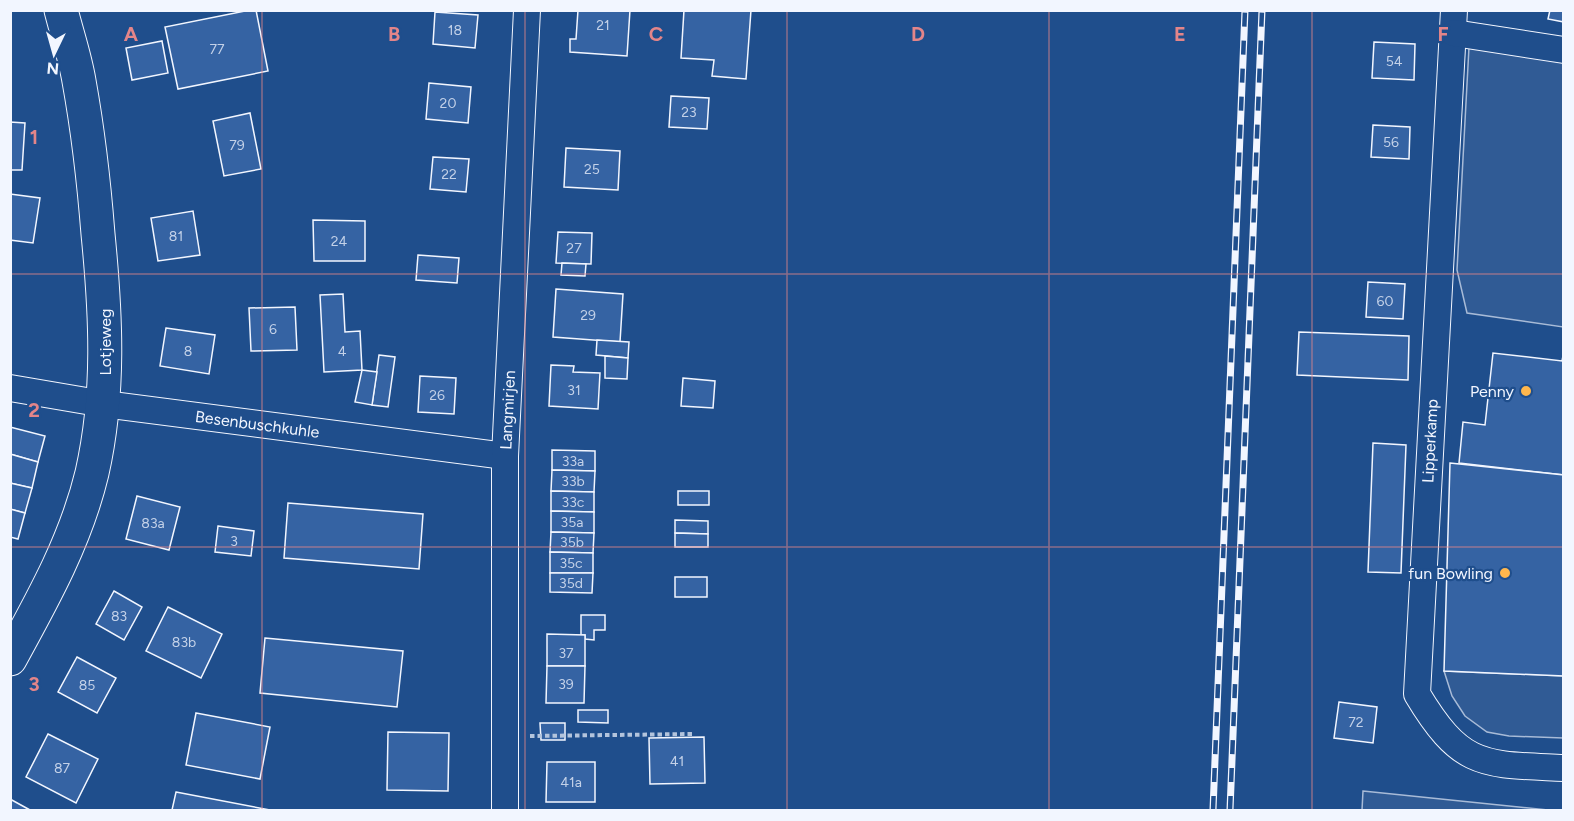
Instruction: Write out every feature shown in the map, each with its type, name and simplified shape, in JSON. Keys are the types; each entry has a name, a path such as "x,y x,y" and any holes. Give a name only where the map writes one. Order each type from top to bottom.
{"street":[{"name":"Lotjeweg","path":"10,659 56,576 73,533 92,474 104,404 106,315 95,198 79,80 60,10"},
{"name":"Langmirjen","path":"505,810 505,456 527,10"},
{"path":"1454,22 1563,50"},
{"name":"Lipperkamp","path":"1454,22 1418,694 1437,727 1469,756 1493,764 1563,768"},
{"name":"Besenbuschkuhle","path":"10,388 104,404 505,456"}],"path":[{"path":"505,736 694,734"}],"shaded area":[{"path":"1469,47 1563,61 1563,327 1467,313 1457,270"},
{"path":"1444,671 1563,676 1563,738 1509,736 1487,732 1465,716 1452,696"},
{"path":"1363,791 1548,810 1362,810"}],"building":[{"path":"256,10 268,71 178,89 165,27"},
{"path":"578,10 630,10 627,56 570,52 570,39 576,39"},
{"path":"684,10 751,10 746,79 712,76 714,60 681,58"},
{"path":"1550,10 1564,10 1564,22 1548,19"},
{"path":"435,12 478,15 475,48 433,44"},
{"path":"162,41 168,73 132,80 126,48"},
{"path":"1374,42 1415,44 1414,80 1372,78"},
{"path":"429,83 471,87 468,123 426,119"},
{"path":"671,96 709,98 707,129 669,127"},
{"path":"250,113 261,169 224,176 213,121"},
{"path":"10,122 25,123 22,170 10,170"},
{"path":"1373,125 1410,127 1409,159 1371,157"},
{"path":"566,148 620,151 618,190 564,187"},
{"path":"433,157 469,159 466,192 430,189"},
{"path":"10,194 40,198 33,243 10,240"},
{"path":"193,211 200,255 158,261 151,218"},
{"path":"313,220 365,221 365,261 314,261"},
{"path":"558,232 592,233 591,264 556,263"},
{"path":"418,255 459,258 457,283 416,280"},
{"path":"562,263 586,264 585,276 561,275"},
{"path":"1368,282 1405,284 1403,319 1366,317"},
{"path":"556,289 623,294 620,342 553,337"},
{"path":"343,294 345,332 360,331 362,370 324,372 320,295"},
{"path":"295,307 297,350 251,351 249,308"},
{"path":"166,328 215,335 209,374 160,366"},
{"path":"1299,332 1409,336 1408,380 1297,375"},
{"path":"597,340 629,342 628,358 596,355"},
{"name":"Penny","path":"1564,351 1564,475 1459,463 1463,422 1485,425 1493,353 1562,361"},
{"path":"379,355 395,357 388,407 372,405"},
{"path":"605,356 628,358 627,379 605,378"},
{"path":"551,365 574,366 573,372 600,373 598,409 549,406"},
{"path":"362,370 377,372 372,405 355,402"},
{"path":"420,376 456,378 454,414 418,412"},
{"path":"683,378 715,381 713,408 681,406"},
{"path":"10,427 45,436 38,462 10,454"},
{"path":"1373,443 1406,445 1401,573 1368,572"},
{"path":"552,450 595,451 595,471 552,470"},
{"path":"10,454 38,462 32,488 10,483"},
{"name":"fun Bowling","path":"1450,463 1564,475 1564,676 1444,671"},
{"path":"552,470 595,471 594,492 551,491"},
{"path":"10,483 32,488 25,513 10,509"},
{"path":"551,491 594,492 594,512 551,511"},
{"path":"678,491 709,491 709,505 678,505"},
{"path":"137,496 180,507 169,550 126,539"},
{"path":"288,503 423,514 419,569 284,558"},
{"path":"10,509 25,513 18,539 10,537"},
{"path":"551,511 594,512 594,533 551,532"},
{"path":"675,520 708,521 708,534 675,533"},
{"path":"218,526 254,531 251,556 215,552"},
{"path":"551,532 594,533 593,553 550,552"},
{"path":"675,533 708,534 708,547 675,547"},
{"path":"550,552 593,553 593,573 550,573"},
{"path":"550,573 593,573 592,593 550,592"},
{"path":"675,577 707,577 707,597 675,597"},
{"path":"114,591 142,607 124,640 96,624"},
{"path":"168,607 222,634 201,678 146,651"},
{"path":"581,615 605,615 605,630 594,630 594,640 585,639 585,635 581,635"},
{"path":"547,634 585,635 585,666 547,666"},
{"path":"265,638 403,651 397,707 260,693"},
{"path":"77,657 116,678 97,713 58,692"},
{"path":"547,666 585,666 584,703 546,703"},
{"path":"1339,702 1377,707 1373,743 1334,738"},
{"path":"578,710 608,710 608,723 578,722"},
{"path":"196,713 270,727 260,779 186,765"},
{"path":"540,723 565,723 565,740 541,740"},
{"path":"388,732 449,733 448,791 387,790"},
{"path":"48,734 98,759 76,803 26,777"},
{"path":"704,737 705,783 650,784 649,738"},
{"path":"547,762 595,762 595,802 546,802"},
{"path":"176,792 270,810 172,810"},
{"path":"10,799 30,810 10,810"}],"railway":[{"path":"1213,810 1245,10"},
{"path":"1230,810 1262,10"}],"place":[{"name":"Penny","path":"1526,391"},
{"name":"fun Bowling","path":"1505,573"}]}
